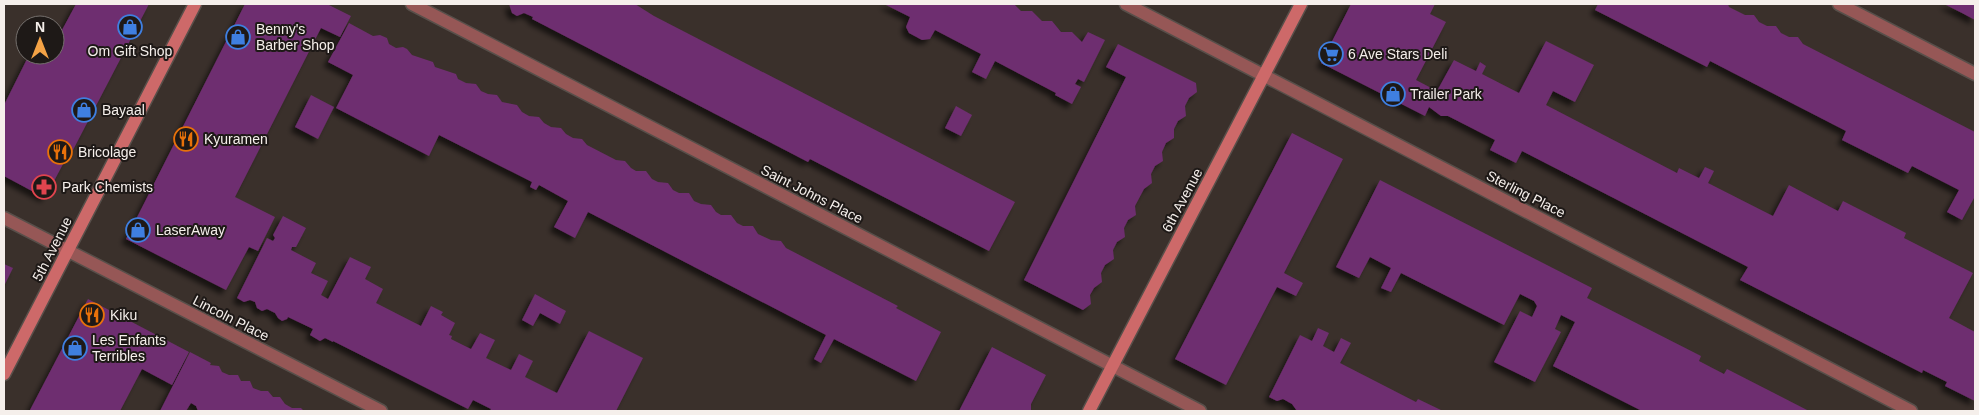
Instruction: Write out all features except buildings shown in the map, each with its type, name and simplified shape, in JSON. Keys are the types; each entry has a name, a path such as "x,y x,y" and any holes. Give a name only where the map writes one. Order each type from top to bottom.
{"street":[{"name":"5th Avenue","path":"4,374 195,4"},
{"name":"Saint Johns Place","path":"412,4 1200,411"},
{"name":"Sterling Place","path":"1126,4 1911,411"},
{"name":"6th Avenue","path":"1089,411 1301,4"},
{"path":"1839,4 1975,74"},
{"name":"Lincoln Place","path":"4,218 381,411"}],"place":[{"name":"Om Gift Shop","path":"130,27"},
{"name":"Benny's Barber Shop","path":"238,37"},
{"name":"6 Ave Stars Deli","path":"1331,54"},
{"name":"Trailer Park","path":"1393,94"},
{"name":"Bayaal","path":"84,110"},
{"name":"Kyuramen","path":"186,139"},
{"name":"Bricolage","path":"60,152"},
{"name":"Park Chemists","path":"44,187"},
{"name":"LaserAway","path":"138,230"},
{"name":"Kiku","path":"92,315"},
{"name":"Les Enfants Terribles","path":"75,348"}]}
